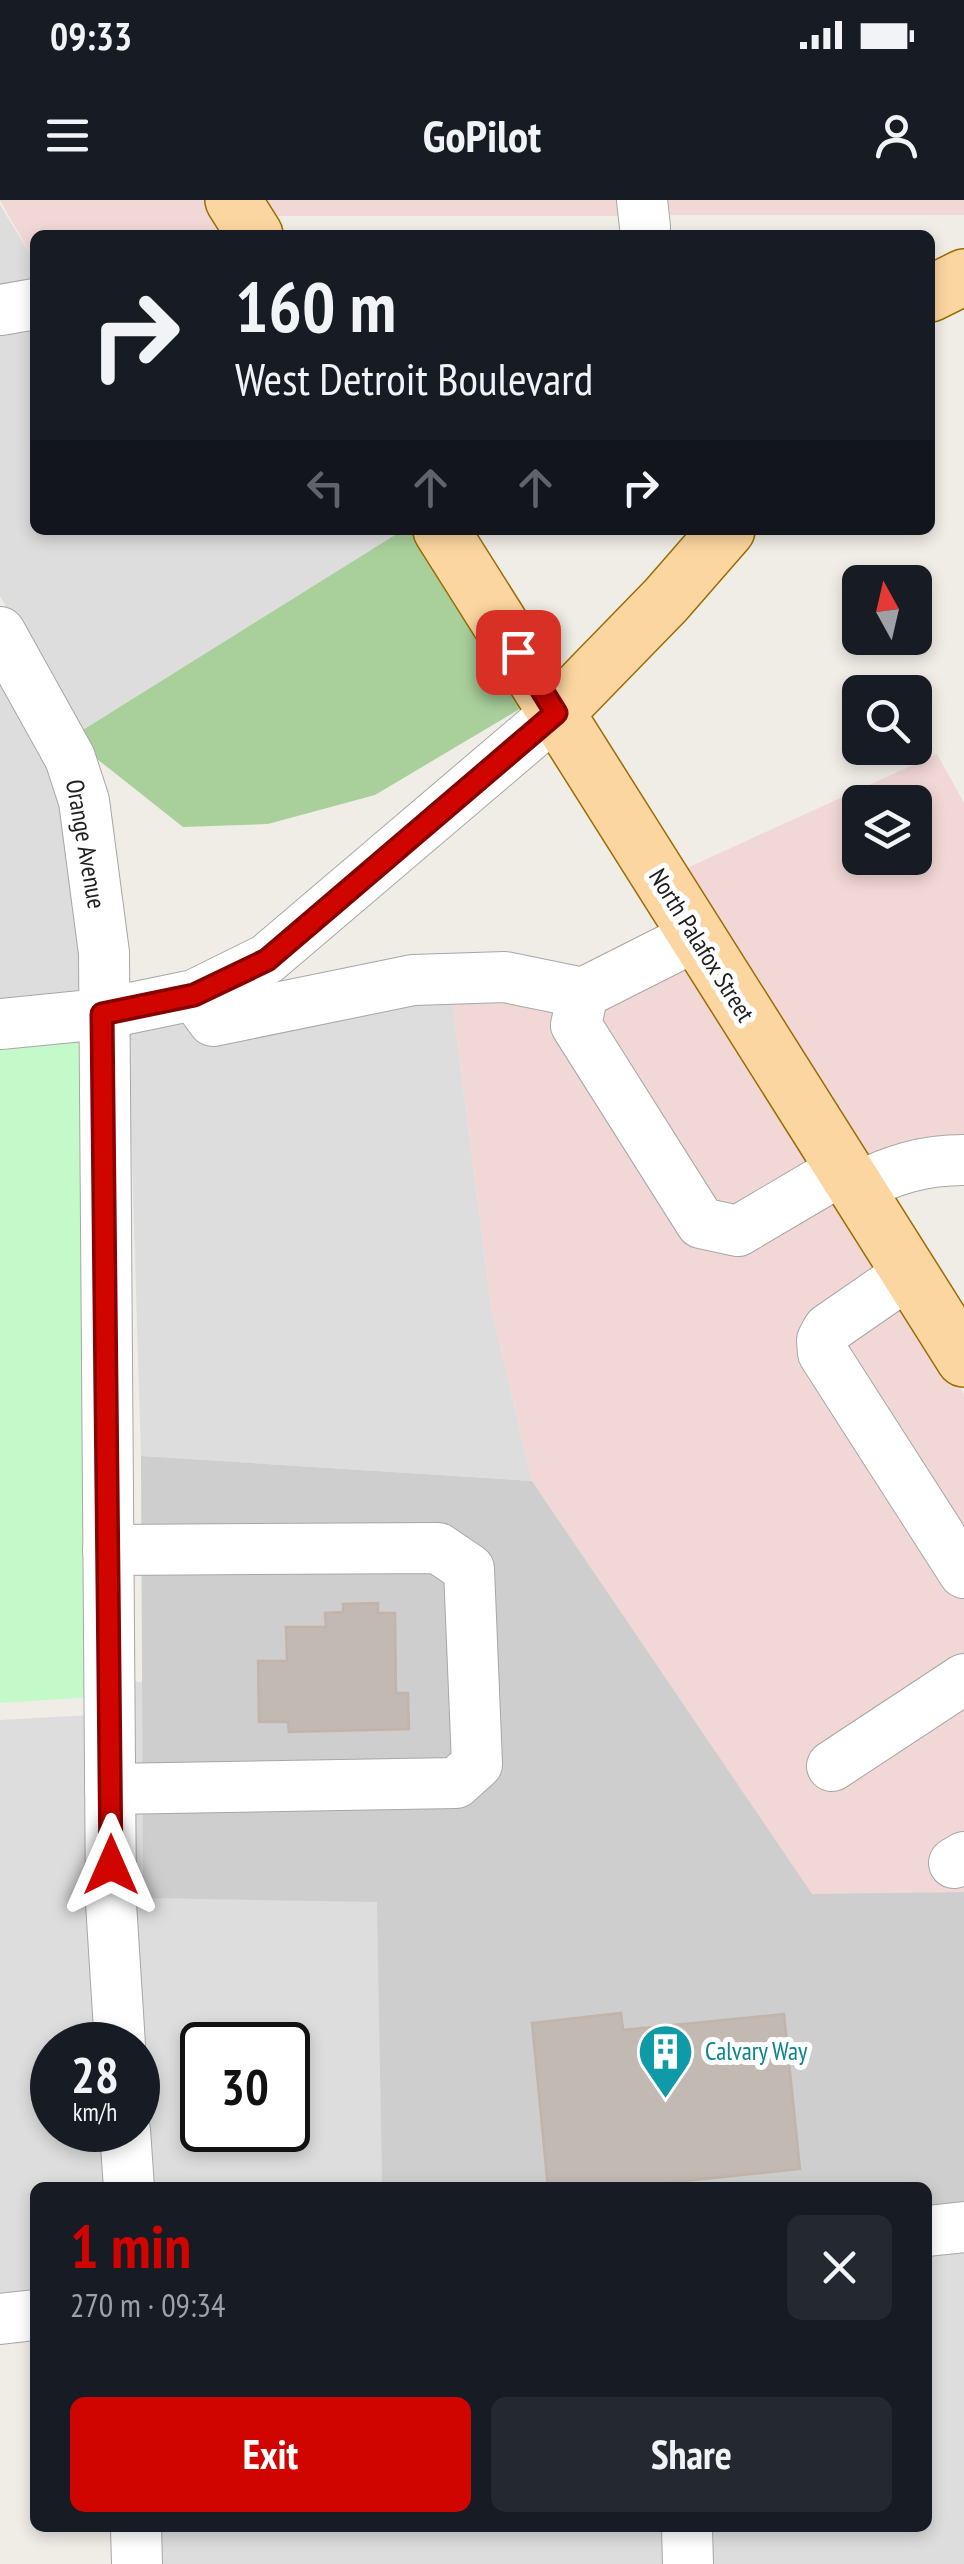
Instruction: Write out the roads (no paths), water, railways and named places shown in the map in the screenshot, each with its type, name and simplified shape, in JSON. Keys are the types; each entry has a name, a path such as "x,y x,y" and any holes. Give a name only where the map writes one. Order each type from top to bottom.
{"main road":[{"path":"233,200 252,230"},
{"path":"935,292 964,277"},
{"name":"North Palafox Street","path":"443,535 964,1359"},
{"path":"556,713 666,600 723,535"}],"street":[{"path":"0,310 30,305"},
{"name":"Orange Avenue","path":"0,632 70,758 84,801 104,952 111,1904 119,2022"},
{"path":"0,1024 102,1014 194,995 267,960 556,713"},
{"path":"194,995 212,1021 412,980 505,977 583,993 696,936"},
{"path":"583,993 576,1025 701,1223 738,1231 849,1179 934,1160 964,1160"},
{"path":"909,1273 828,1328 822,1340 823,1353 964,1573"},
{"path":"108,1550 438,1548 470,1569 477,1764 456,1783 110,1789"},
{"path":"832,1766 964,1678"},
{"path":"127,2152 129,2182"},
{"path":"932,2231 964,2228"},
{"path":"0,2319 30,2316"},
{"path":"136,2532 137,2564"},
{"path":"686,2532 688,2564"}],"place":[{"name":"Calvary Way","path":"666,2100"}]}
